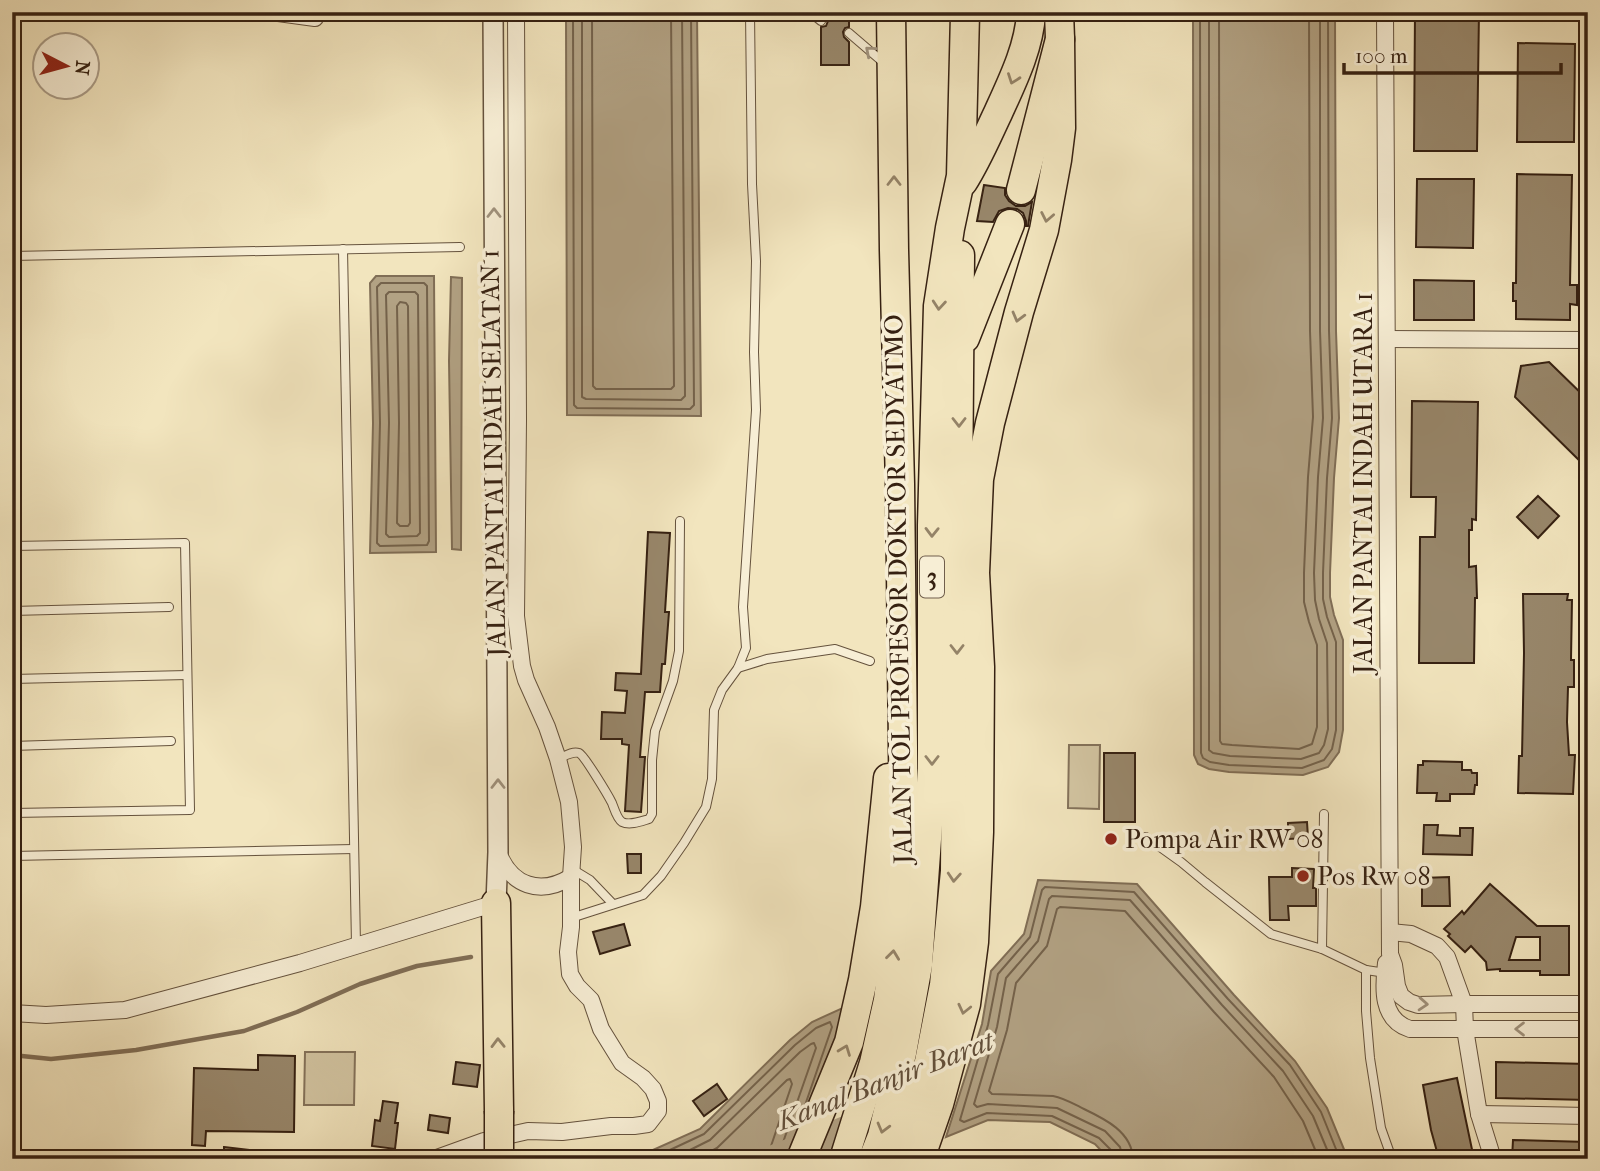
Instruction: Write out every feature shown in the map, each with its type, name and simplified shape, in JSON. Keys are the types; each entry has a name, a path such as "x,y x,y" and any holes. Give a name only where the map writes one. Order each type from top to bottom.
{"highway":[{"name":"JALAN TOL PROFESOR DOKTOR SEDYATMO","path":"887,908 892,752 902,718 891,12"},
{"name":"JALAN TOL PROFESOR DOKTOR SEDYATMO","path":"873,1159 902,1053 918,965 932,769 932,525 938,306 962,164 965,14"},
{"path":"958,189 974,165 1010,88 1030,30 1050,22"},
{"path":"1021,190 1050,22"},
{"path":"914,1156 939,1104 966,1004 974,942 979,832 980,667 975,573 979,479 990,423 1044,229 1055,172 1061,128 1050,22"},
{"name":"JALAN TOL PROFESOR DOKTOR SEDYATMO","path":"914,1156 944,985 955,871 958,189"},
{"name":"JALAN TOL PROFESOR DOKTOR SEDYATMO","path":"959,354 1010,224"},
{"path":"489,906 499,1159"},
{"path":"802,1159 849,1042 863,980 887,908"},
{"path":"844,1159 874,1063 888,1000 887,908"}],"street":[{"path":"271,12 315,15"},
{"name":"JALAN PANTAI INDAH SELATAN 1","path":"489,906 498,852 493,12"},
{"name":"JALAN PANTAI INDAH SELATAN 1","path":"434,1159 484,1141 528,1131 562,1132 648,1124 658,1111 659,1101 643,1078 622,1063 601,1029 591,1000 570,974 568,952 573,847 571,813 558,759 522,666 516,617 516,12"},
{"name":"JALAN PANTAI INDAH UTARA 1","path":"1385,12 1390,954 1394,965 1390,973"},
{"path":"1387,340 1588,340"},
{"path":"498,852 509,872 517,880 528,884 550,887 561,883 571,873"},
{"path":"12,1013 46,1015 125,1010 287,966 489,906"},
{"path":"1390,932 1411,934 1437,946 1447,957 1464,1003 1465,1029 1479,1114 1493,1159"},
{"path":"1390,973 1401,996 1418,1005 1588,1004"},
{"path":"1390,973 1386,1004 1388,1012 1393,1021 1410,1029 1588,1029"},
{"path":"1479,1114 1588,1116"}],"lane":[{"path":"571,918 643,895 661,876 684,844 706,807 712,779 715,710 722,690 738,668 746,648 743,607 756,410 756,261 751,158 750,12"},
{"path":"814,12 816,18 821,21"},
{"path":"849,33 892,70"},
{"path":"12,256 460,247"},
{"path":"342,249 356,946"},
{"path":"558,759 570,753 577,752 582,755 607,792 622,822 649,819 652,814 655,731 673,681 679,651 680,521"},
{"path":"12,546 185,543 190,810 12,813"},
{"path":"12,611 169,607"},
{"path":"738,668 767,659 835,649 870,661"},
{"path":"12,679 187,675"},
{"path":"12,746 172,741"},
{"path":"1322,949 1324,814"},
{"path":"1146,837 1271,934 1322,949 1366,970 1390,973"},
{"path":"12,856 354,849"},
{"path":"571,873 590,880 613,904"},
{"path":"1366,970 1370,1058 1381,1128 1392,1159"}],"shaded area":[{"path":"1069,745 1100,745 1099,809 1068,808"},
{"path":"305,1052 355,1052 354,1105 304,1105"}],"water":[{"path":"566,12 697,12 701,416 567,415"},
{"path":"1193,12 1335,12 1336,331 1339,418 1330,597 1343,640 1343,730 1339,752 1328,767 1303,775 1209,769 1198,764 1194,755"},
{"path":"376,276 434,276 436,552 370,553 373,423 370,283"},
{"path":"451,277 462,278 461,550 452,549 449,361"},
{"path":"1038,880 1137,884 1295,1061 1327,1108 1348,1159 1109,1159 1095,1144 1050,1122 988,1120 946,1137 982,1024 991,971 1024,934"},
{"path":"847,1006 795,1159 593,1159 653,1150 700,1129 790,1040 812,1022"}],"building":[{"path":"821,12 849,12 849,27 843,32 849,42 849,65 821,65 821,27 826,26 828,21"},
{"path":"1415,12 1479,12 1477,151 1414,151"},
{"path":"1518,43 1575,44 1574,142 1517,142"},
{"path":"1517,174 1572,175 1570,285 1577,285 1577,305 1570,304 1570,320 1516,319 1513,283 1516,283"},
{"path":"1417,179 1474,179 1473,248 1416,247"},
{"path":"984,185 1005,188 1005,195 1016,206 1025,206 1032,202 1028,226 1023,213 1008,208 999,211 993,222 977,221"},
{"path":"1414,280 1474,281 1474,320 1414,320"},
{"path":"1549,362 1588,400 1588,469 1515,397 1521,366"},
{"path":"1412,401 1478,402 1476,520 1472,519 1472,530 1469,530 1469,567 1476,566 1474,663 1419,663 1420,537 1435,537 1436,497 1411,497"},
{"path":"1538,496 1559,516 1538,538 1517,517"},
{"path":"648,532 670,533 665,612 669,612 660,692 645,692 640,757 645,757 641,812 625,811 629,745 622,744 622,739 601,739 602,712 625,713 627,691 615,690 616,673 641,674"},
{"path":"1523,594 1568,594 1567,600 1572,600 1571,660 1574,660 1574,687 1568,687 1567,722 1569,755 1575,755 1573,794 1518,793 1519,756 1522,756"},
{"path":"1104,753 1135,753 1135,822 1104,822"},
{"path":"1423,761 1462,762 1462,770 1477,773 1474,794 1450,794 1450,801 1436,801 1437,793 1417,793 1418,765 1423,765"},
{"path":"1307,822 1308,838 1288,839 1288,823"},
{"path":"1424,825 1438,825 1437,835 1460,836 1460,828 1473,828 1472,855 1423,854"},
{"path":"627,854 641,854 641,873 628,873"},
{"path":"1292,868 1314,869 1316,906 1288,906 1289,920 1270,920 1269,877 1292,877"},
{"path":"1449,877 1450,906 1422,906 1422,878"},
{"path":"1490,884 1537,926 1569,926 1569,975 1540,975 1540,971 1487,970 1486,962 1471,946 1465,952 1444,929 1462,911 1464,914","holes":["1516,937 1540,937 1540,960 1509,960"]},
{"path":"624,924 630,945 600,954 593,932"},
{"path":"258,1055 295,1056 294,1132 206,1131 205,1146 192,1145 194,1068 258,1070"},
{"path":"456,1062 480,1065 477,1087 453,1084"},
{"path":"1496,1062 1588,1064 1588,1100 1496,1098"},
{"path":"1457,1078 1474,1159 1439,1159 1423,1085"},
{"path":"717,1084 727,1099 704,1116 693,1101"},
{"path":"383,1101 398,1103 395,1149 372,1146 375,1120 380,1121"},
{"path":"430,1115 450,1118 448,1133 428,1130"},
{"path":"1513,1140 1588,1142 1588,1159 1512,1159"},
{"path":"224,1147 258,1151 257,1159 224,1159"}],"waterway":[{"path":"12,1055 51,1059 136,1050 244,1031 297,1012 360,984 417,966 471,957"},
{"name":"Kanal Banjir Barat","path":"771,1159 870,1119"}],"place":[{"name":"Pompa Air RW 08","path":"1111,839"},
{"name":"Pos Rw 08","path":"1303,876"}]}
